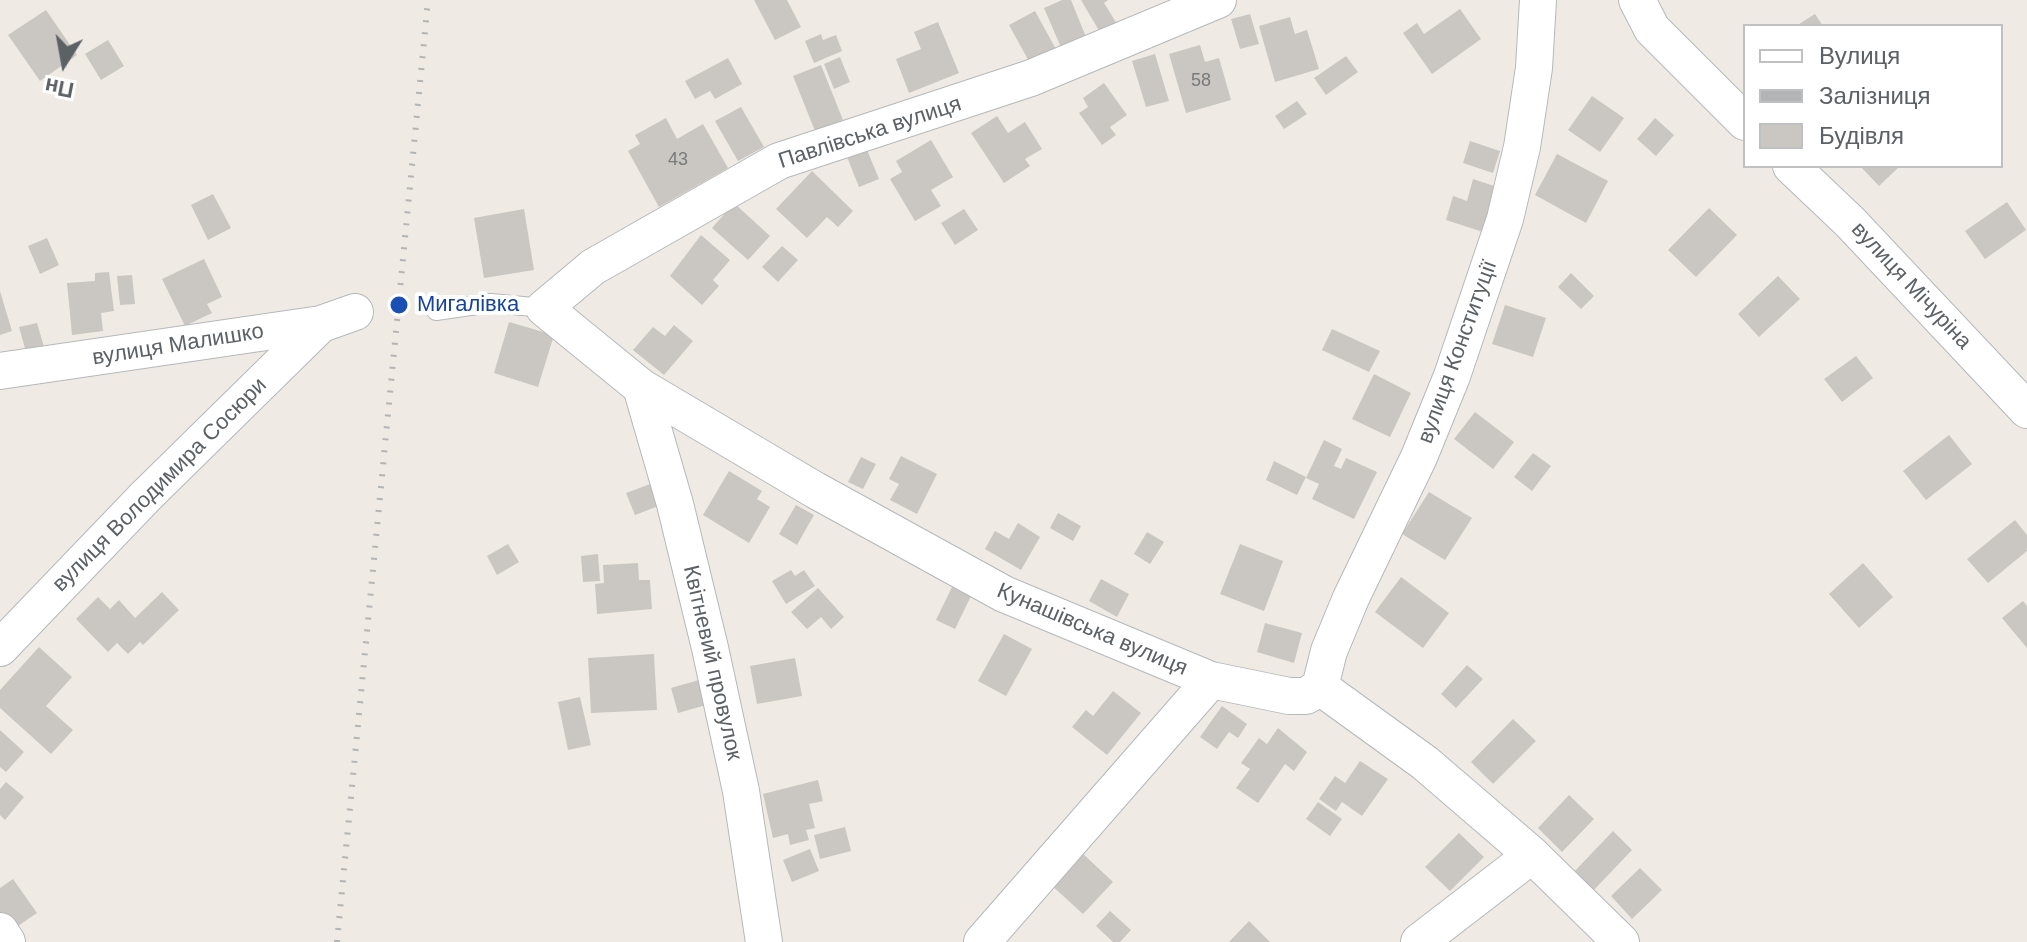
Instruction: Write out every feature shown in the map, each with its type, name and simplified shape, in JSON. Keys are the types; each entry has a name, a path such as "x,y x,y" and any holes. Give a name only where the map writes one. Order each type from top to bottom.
{"street":[{"name":"Павлівська вулиця","path":"544,308 593,267 779,161 1031,78 1218,0"},
{"name":"вулиця Конституції","path":"1320,687 1329,651 1351,598 1419,457 1452,376 1505,219 1522,147 1534,68 1538,0"},
{"path":"1637,0 1652,29 1743,120"},
{"name":"вулиця Мічуріна","path":"1793,168 1850,222 2027,410"},
{"name":"Кунашівська вулиця","path":"544,308 641,387 947,565 1082,629 1211,680 1289,696 1306,696 1320,687"},
{"name":"вулиця Малишко","path":"0,371 321,324 355,312"},
{"name":"вулиця Володимира Сосюри","path":"0,648 146,496 321,324"},
{"name":"Квітневий провулок","path":"641,387 675,504 710,648 741,791 764,942"},
{"path":"982,942 1211,680"},
{"path":"1320,687 1425,763 1532,855 1621,942"},
{"path":"1419,942 1532,855"},
{"path":"0,931 7,942"}],"lane":[{"path":"436,311 491,303 544,308"}],"building":[{"path":"754,0 787,0 801,27 775,40"},
{"path":"1062,0 1071,0 1088,42 1063,52 1044,8"},
{"path":"1081,0 1108,0 1104,3 1117,24 1101,34"},
{"path":"1460,9 1481,39 1432,74 1403,33 1417,23 1424,34"},
{"path":"46,10 77,55 40,81 8,35"},
{"path":"1035,11 1057,51 1031,65 1009,25"},
{"path":"1250,14 1259,44 1240,49 1231,19"},
{"path":"1815,14 1822,24 1799,24"},
{"path":"1290,17 1295,34 1307,30 1319,69 1275,82 1259,26"},
{"path":"938,22 959,73 909,93 896,59 921,49 914,32"},
{"path":"821,34 823,40 836,35 842,51 814,63 805,41"},
{"path":"108,40 124,66 101,80 85,54"},
{"path":"1200,45 1205,62 1219,58 1231,100 1186,113 1169,54"},
{"path":"1155,54 1169,101 1146,107 1132,61"},
{"path":"1346,56 1358,72 1326,95 1314,78"},
{"path":"840,57 850,82 834,89 824,64"},
{"path":"728,58 742,84 715,99 710,91 695,99 685,81"},
{"path":"821,65 843,120 815,131 793,76"},
{"path":"1104,83 1127,115 1110,127 1116,135 1102,145 1079,113 1088,107 1083,98"},
{"path":"1592,96 1624,118 1600,152 1568,130"},
{"path":"1297,101 1307,114 1284,129 1275,116"},
{"path":"741,107 764,147 738,161 715,121"},
{"path":"997,116 1008,133 1025,122 1042,149 1025,159 1030,166 1004,183 971,133"},
{"path":"666,118 677,139 703,124 728,168 659,207 628,151 640,144 635,135"},
{"path":"1655,118 1674,135 1656,156 1637,139"},
{"path":"931,140 953,177 931,190 941,206 915,221 890,179 902,172 896,161"},
{"path":"1470,141 1500,151 1493,173 1463,163"},
{"path":"867,150 879,179 859,187 847,157"},
{"path":"1557,154 1608,181 1586,223 1535,195"},
{"path":"1862,168 1898,168 1879,186"},
{"path":"812,171 853,211 838,227 827,217 807,238 776,209"},
{"path":"1473,179 1497,187 1483,232 1446,220 1453,196 1467,201"},
{"path":"213,194 231,228 208,240 191,205"},
{"path":"2007,202 2026,230 1985,259 1965,231"},
{"path":"734,203 770,236 748,260 712,228"},
{"path":"1709,208 1737,235 1696,277 1668,250"},
{"path":"524,209 534,270 484,278 474,218"},
{"path":"964,209 978,230 955,245 941,223"},
{"path":"701,235 730,260 713,280 719,286 702,305 670,276"},
{"path":"47,238 59,265 40,274 28,246"},
{"path":"782,246 798,260 778,282 762,267"},
{"path":"204,259 222,297 207,304 212,313 185,326 162,279"},
{"path":"109,272 114,311 101,313 103,331 72,335 67,283 95,281 95,273"},
{"path":"1571,273 1594,296 1581,309 1558,287"},
{"path":"132,275 135,304 120,305 117,276"},
{"path":"1778,276 1800,299 1759,337 1738,314"},
{"path":"0,291 12,331 0,335"},
{"path":"1505,305 1546,318 1533,357 1492,344"},
{"path":"509,322 554,335 538,387 494,373"},
{"path":"37,323 44,347 26,352 19,327"},
{"path":"674,325 693,341 664,375 633,350 653,327 665,336"},
{"path":"1332,329 1380,351 1369,372 1322,350"},
{"path":"1856,356 1873,378 1842,402 1824,379"},
{"path":"1374,374 1411,393 1390,437 1352,419"},
{"path":"1475,412 1514,442 1493,469 1454,439"},
{"path":"1949,435 1972,464 1926,500 1903,471"},
{"path":"1324,440 1342,449 1334,466 1341,469 1346,458 1377,472 1354,519 1312,499 1319,484 1306,478"},
{"path":"1533,453 1551,466 1532,491 1514,477"},
{"path":"901,456 937,474 917,514 890,500 899,484 889,479"},
{"path":"861,457 876,464 863,489 848,482"},
{"path":"1274,461 1306,477 1297,495 1266,480"},
{"path":"729,471 762,491 757,499 770,507 749,543 703,515"},
{"path":"653,483 661,505 635,515 626,493"},
{"path":"1429,492 1472,518 1445,560 1402,534"},
{"path":"796,505 814,515 797,545 779,534"},
{"path":"1058,513 1081,526 1073,541 1050,528"},
{"path":"2015,520 2027,535 2027,551 1988,583 1967,559"},
{"path":"1018,523 1040,537 1021,570 985,549 995,531 1009,539"},
{"path":"1147,532 1164,542 1150,564 1134,554"},
{"path":"508,544 519,562 497,575 487,556"},
{"path":"1240,544 1283,561 1264,611 1220,594"},
{"path":"598,554 600,581 583,582 581,556"},
{"path":"638,563 639,580 650,580 652,609 597,614 595,584 604,583 603,565"},
{"path":"1863,563 1893,597 1859,628 1829,594"},
{"path":"791,570 795,576 804,570 815,586 786,604 772,581"},
{"path":"1401,577 1449,613 1423,648 1375,612"},
{"path":"1101,579 1129,594 1117,617 1089,601"},
{"path":"952,587 971,596 955,629 936,620"},
{"path":"818,588 844,617 831,629 821,617 807,629 791,612"},
{"path":"162,592 179,610 143,645 140,642 128,654 117,643 108,652 76,619 98,597 110,609 119,600 135,618"},
{"path":"2023,601 2027,606 2027,648 2002,618"},
{"path":"1265,623 1302,633 1294,663 1257,652"},
{"path":"1004,634 1032,649 1006,696 978,681"},
{"path":"39,647 72,677 46,706 73,730 51,754 0,708 0,690"},
{"path":"654,654 657,710 591,713 588,658"},
{"path":"795,658 802,696 757,704 750,666"},
{"path":"1467,665 1483,679 1456,708 1441,694"},
{"path":"699,680 706,705 678,713 671,688"},
{"path":"1113,691 1141,713 1107,755 1072,727 1086,710 1093,716"},
{"path":"580,697 591,745 568,750 558,702"},
{"path":"1222,706 1247,724 1238,738 1229,732 1217,749 1200,737"},
{"path":"1513,719 1536,741 1493,784 1471,762"},
{"path":"1278,728 1307,752 1294,771 1285,764 1258,803 1236,788 1250,769 1241,763 1259,738 1267,744"},
{"path":"0,730 24,752 6,772 0,767"},
{"path":"1360,761 1388,779 1362,816 1342,802 1336,811 1319,799 1335,776 1345,783"},
{"path":"818,780 823,801 809,804 815,828 806,830 809,840 790,845 788,834 773,838 763,794"},
{"path":"6,782 24,797 5,820 0,815 0,789"},
{"path":"1569,795 1594,819 1562,852 1538,828"},
{"path":"1318,802 1342,819 1330,836 1306,819"},
{"path":"845,827 851,851 820,859 814,835"},
{"path":"1613,831 1632,850 1591,893 1571,875"},
{"path":"1459,833 1484,857 1450,891 1425,867"},
{"path":"810,849 819,871 792,882 783,860"},
{"path":"1080,851 1113,882 1083,914 1050,884"},
{"path":"1640,868 1662,890 1632,919 1611,896"},
{"path":"13,879 37,913 12,930 0,913 0,888"},
{"path":"1110,911 1131,930 1120,942 1113,942 1096,926"},
{"path":"1249,921 1270,942 1229,942"}],"railway":[{"path":"337,942 428,0"}],"place":[{"name":"Мигалівка","path":"399,305"}]}
